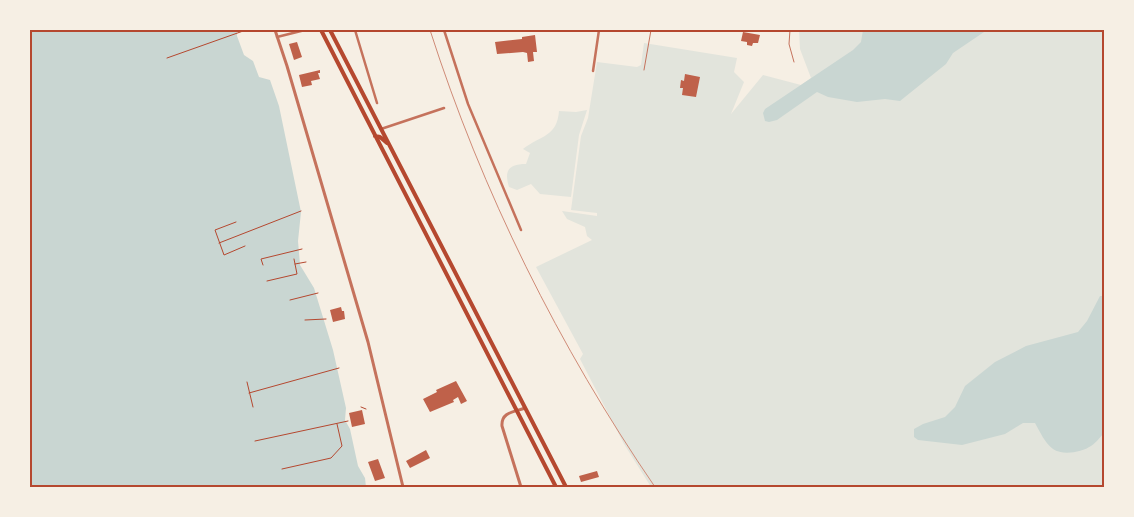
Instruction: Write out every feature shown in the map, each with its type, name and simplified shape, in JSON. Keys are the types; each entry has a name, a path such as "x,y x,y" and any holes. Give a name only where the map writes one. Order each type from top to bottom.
{"main road":[{"path":"321,30 556,487"},
{"path":"330,30 566,487"},
{"path":"366,118 381,129"},
{"path":"375,136 380,137 389,144"}],"street":[{"path":"275,30 368,342 403,487"},
{"path":"277,37 304,30"},
{"path":"356,30 377,103"},
{"path":"444,30 468,104 521,230"},
{"path":"593,71 599,30"},
{"path":"381,129 444,108"},
{"path":"521,487 502,426 502,420 504,416 525,408"}],"lane":[{"path":"644,70 651,30"},
{"path":"790,30 789,44 794,62"}],"path":[{"path":"167,58 246,30"},
{"path":"220,242 301,211"},
{"path":"236,222 215,230 224,255 245,246"},
{"path":"263,265 261,259 302,249"},
{"path":"267,281 297,274 294,259"},
{"path":"295,264 306,262"},
{"path":"290,300 318,293"},
{"path":"306,320 326,319"},
{"path":"249,393 339,368"},
{"path":"246,382 253,407"},
{"path":"361,407 366,409"},
{"path":"255,441 348,421"},
{"path":"282,470 331,458 342,446 337,423"}],"shaded area":[{"path":"30,30 237,30 237,36 244,55 253,61 259,77 270,80 279,106 301,212 298,241 300,265 314,288 333,350 346,408 345,420 350,429 358,466 365,478 366,487 30,487"},
{"path":"799,30 1104,30 1104,487 651,487 624,444 580,359 583,354 536,267 592,240 587,236 585,227 567,219 562,211 597,216 597,213 571,210 581,136 588,118 597,62 637,67 641,65 644,43 737,58 734,72 744,82 731,114 763,75 801,85 811,78 800,49"},
{"path":"863,30 987,30 953,53 946,64 900,101 885,99 857,102 828,97 817,92 777,120 765,121 763,113 765,109 853,50 861,42"},
{"path":"587,110 579,135 571,197 540,194 531,184 517,190 509,187 507,173 515,165 526,164 530,153 523,149 551,131 558,120 559,111 576,112"},
{"path":"1100,296 1104,296 1104,433 1093,444 1078,451 1067,453 1057,451 1048,444 1035,423 1023,423 1005,434 962,445 918,440 914,437 914,429 945,417 955,407 965,386 995,362 1026,346 1078,332 1087,321"}],"building":[{"path":"743,32 760,35 758,43 753,43 752,46 747,45 747,42 741,41"},
{"path":"535,35 537,52 533,52 534,61 528,62 527,53 523,52 497,54 495,42 522,39 522,37"},
{"path":"297,42 302,57 294,60 289,44"},
{"path":"320,70 320,73 318,73 320,79 311,81 312,85 302,87 299,75"},
{"path":"685,74 700,77 696,97 682,95 683,88 680,88 681,80 684,81"},
{"path":"341,307 342,311 344,311 345,319 333,322 330,310"},
{"path":"456,381 467,401 461,404 458,397 453,400 454,402 430,412 423,399 437,392 436,390"},
{"path":"362,410 365,424 352,427 349,413"},
{"path":"426,450 430,458 410,468 406,461"},
{"path":"378,459 385,478 375,481 368,462"},
{"path":"597,471 599,477 581,482 579,476"}],"railway":[{"path":"430,30 474,150 526,267 555,324 587,379 655,487"}]}
